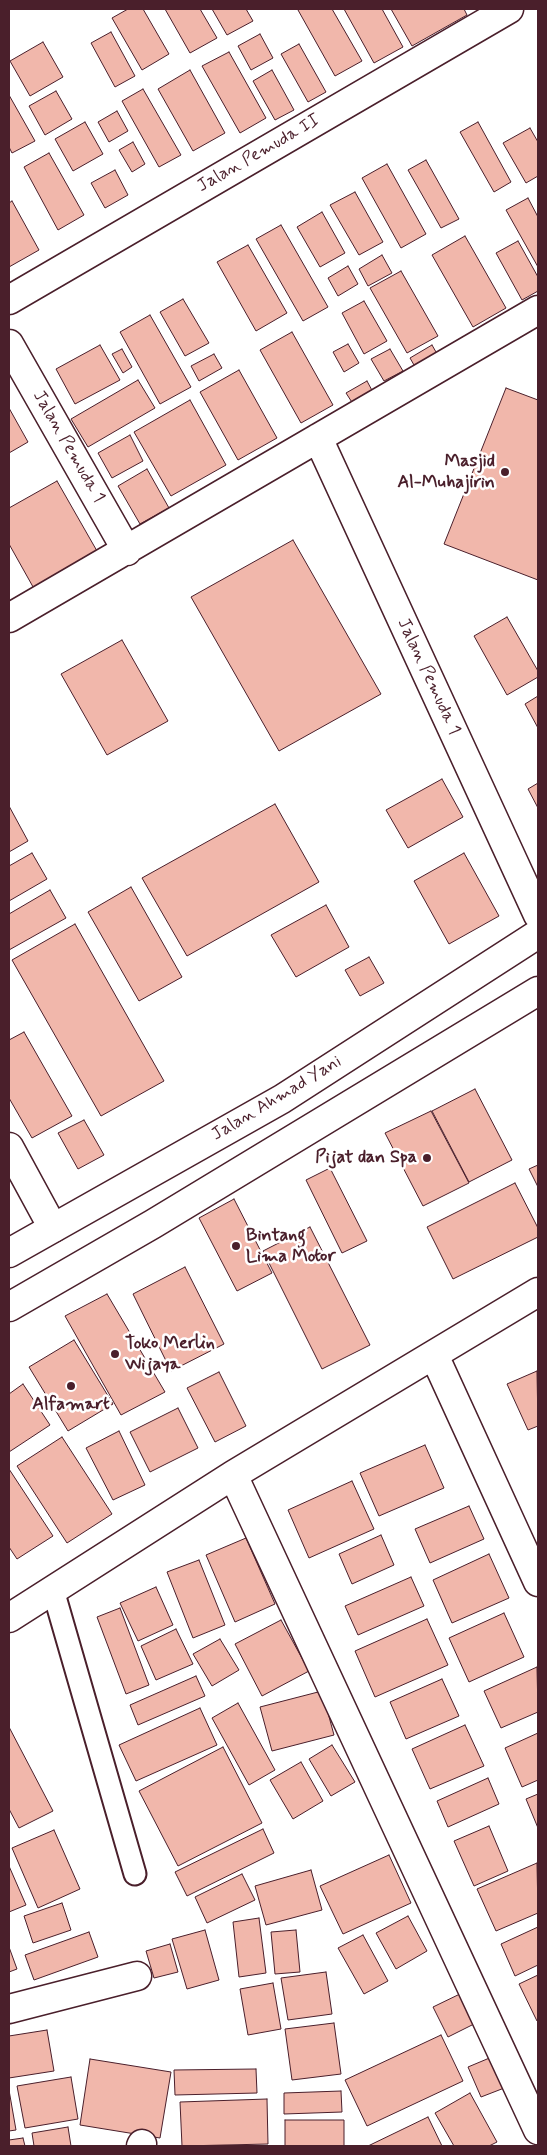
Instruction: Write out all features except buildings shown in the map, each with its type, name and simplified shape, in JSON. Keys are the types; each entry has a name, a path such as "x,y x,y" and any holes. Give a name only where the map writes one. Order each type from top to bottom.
{"street":[{"name":"Jalan Pemuda II","path":"9,300 509,9"},
{"path":"9,618 538,310"},
{"name":"Jalan Pemuda 1","path":"9,344 127,551"},
{"name":"Jalan Pemuda 1","path":"318,438 538,915"},
{"name":"Jalan Ahmad Yani","path":"9,1253 282,1099 538,934"},
{"path":"9,1307 153,1224 538,991"},
{"path":"9,1147 53,1228"},
{"path":"9,1618 233,1474 538,1292"},
{"path":"434,1355 538,1582"},
{"path":"233,1474 538,2130"},
{"path":"9,2009 137,1976"}],"lane":[{"path":"53,1590 135,1874"}],"place":[{"name":"Masjid Al-Muhajirin","path":"505,472"},
{"name":"Pijat dan Spa","path":"427,1158"},
{"name":"Bintang Lima Motor","path":"236,1246"},
{"name":"Toko Merlin Wijaya","path":"115,1354"},
{"name":"Alfamart","path":"71,1386"}]}
